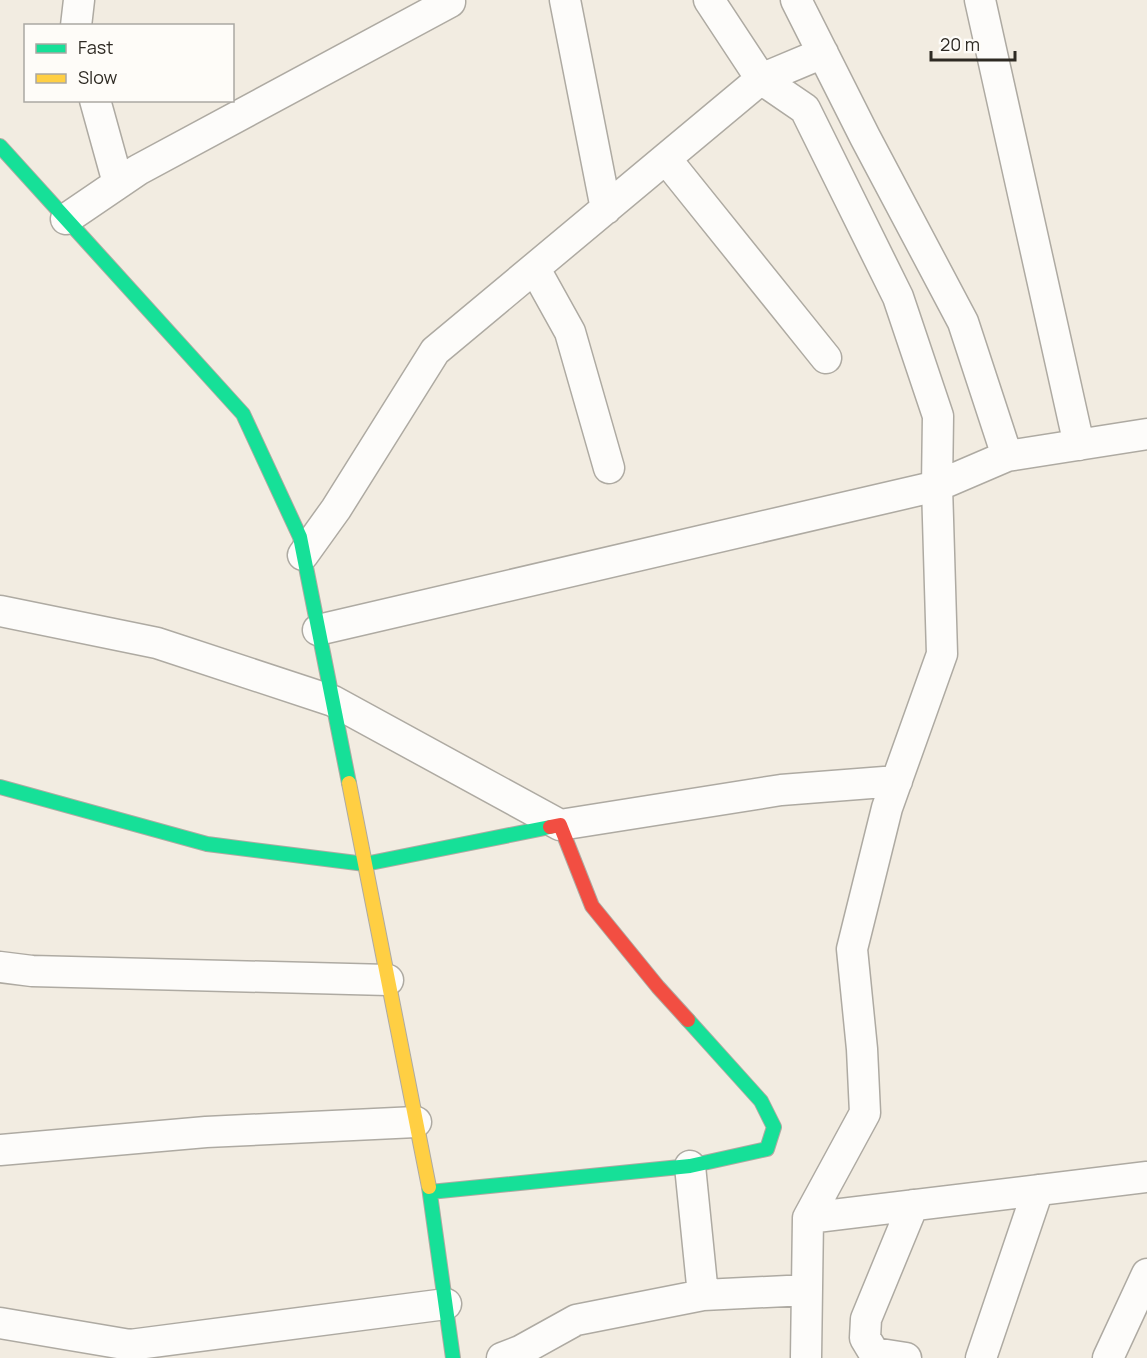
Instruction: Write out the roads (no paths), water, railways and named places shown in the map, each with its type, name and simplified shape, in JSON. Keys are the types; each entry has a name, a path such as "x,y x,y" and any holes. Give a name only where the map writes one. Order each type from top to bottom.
{"street":[{"path":"76,24 79,0"},
{"path":"564,0 606,209"},
{"path":"709,0 761,79 805,109 898,297 938,416 937,486 942,654 887,808 852,949 862,1049 865,1113 808,1218 806,1358"},
{"path":"796,0 963,322 1007,456"},
{"path":"980,0 1080,445"},
{"path":"66,219 148,164 452,1"},
{"path":"303,555 336,509 435,351 761,79 823,54"},
{"path":"96,102 118,183"},
{"path":"0,146 243,414 300,537 430,1192 453,1358"},
{"path":"666,159 826,358"},
{"path":"535,269 570,332 609,468"},
{"path":"318,630 937,486 1007,456 1147,434"},
{"path":"0,611 157,644 333,701 560,825 592,906 658,987 761,1101 774,1127 767,1149 690,1167 430,1192"},
{"path":"0,787 207,844 365,864 560,825 781,790 897,781"},
{"path":"0,967 32,971 388,980"},
{"path":"0,1150 206,1132 416,1122"},
{"path":"690,1167 704,1295"},
{"path":"808,1218 1147,1177"},
{"path":"981,1358 1038,1190"},
{"path":"906,1358 874,1353 865,1338 866,1319 913,1205"},
{"path":"1108,1358 1147,1274"},
{"path":"502,1358 520,1351 576,1320 704,1295 807,1290"},
{"path":"0,1323 130,1345 446,1304"}]}
